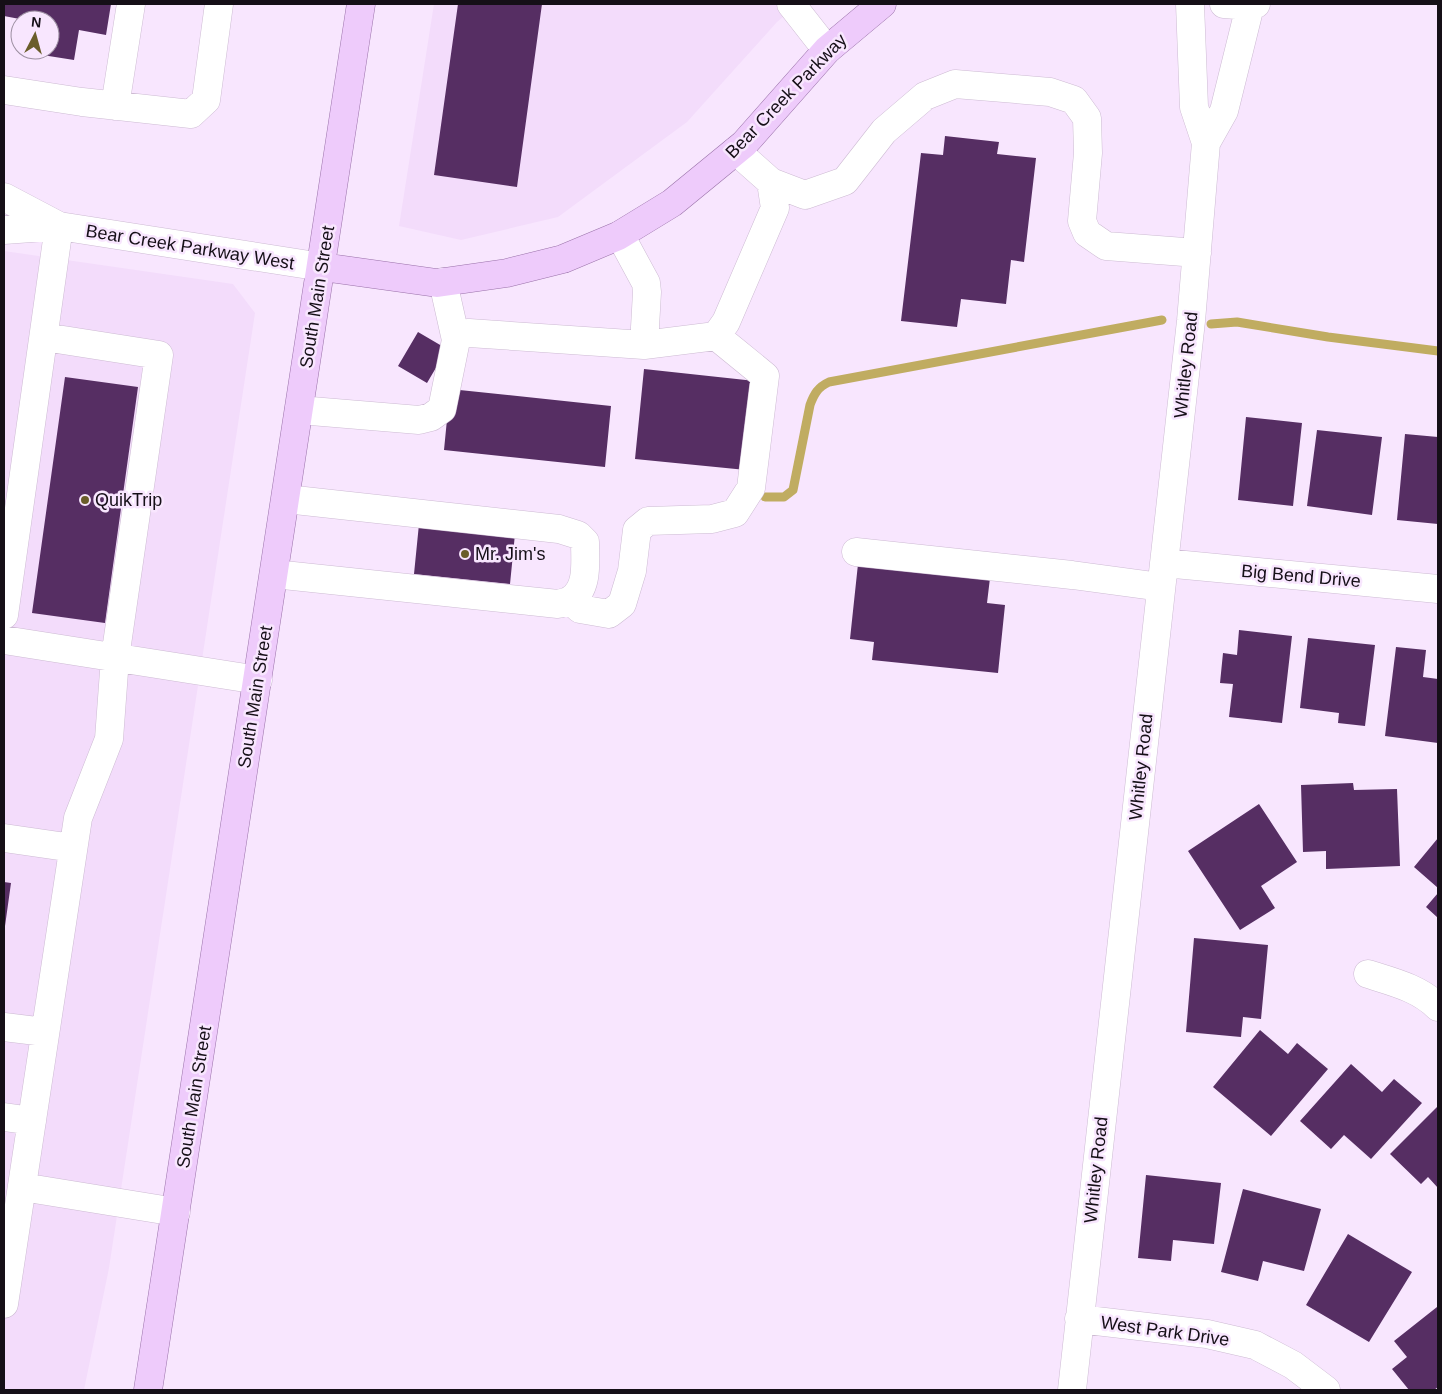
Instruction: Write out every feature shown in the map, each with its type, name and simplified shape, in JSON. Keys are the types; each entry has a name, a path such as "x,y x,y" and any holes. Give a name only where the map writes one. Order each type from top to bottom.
{"main road":[{"name":"South Main Street","path":"148,1390 361,4"},
{"name":"Bear Creek Parkway","path":"322,267 437,283 508,273 563,259 620,235 672,203 744,144 827,50 882,4"}],"street":[{"path":"115,106 131,4"},
{"path":"4,90 115,106 191,114 206,100 218,4"},
{"path":"791,4 827,50"},
{"name":"Whitley Road","path":"1072,1390 1192,321 1206,143 1194,107 1190,4"},
{"name":"Whitley Road","path":"1206,143 1224,111 1243,4"},
{"path":"736,151 771,182 805,196 845,181 884,131 925,96 955,84 1050,92 1074,100 1088,118 1088,153 1082,221 1087,233 1106,246 1197,253"},
{"path":"716,336 726,322 776,208 771,182"},
{"name":"Bear Creek Parkway West","path":"4,197 59,226"},
{"path":"4,615 59,226"},
{"name":"Bear Creek Parkway West","path":"4,230 59,226 322,267"},
{"path":"620,235 646,284 644,345"},
{"path":"443,282 456,340"},
{"path":"300,410 419,420 431,417 442,409 458,334 469,333 644,345 716,336 765,376 751,488 735,513 712,519 648,521 637,530 632,571 622,604 609,614 580,609 570,600"},
{"path":"4,1304 78,818 109,739 115,658 159,355 44,337"},
{"path":"274,574 558,604 570,600 580,589 584,577 585,542 578,535 559,529 286,499"},
{"name":"Big Bend Drive","path":"856,552 1072,575 1163,575 1438,589"},
{"path":"4,640 258,680"},
{"path":"4,838 73,848"},
{"path":"1368,974 1421,993 1438,1006"},
{"path":"4,1027 45,1032"},
{"path":"4,1117 32,1121"},
{"path":"22,1187 176,1212"},
{"name":"West Park Drive","path":"1079,1319 1207,1334 1255,1345 1293,1365 1326,1390"}],"shaded area":[{"path":"434,4 798,4 777,22 687,122 558,217 461,240 399,226"},
{"path":"4,251 233,284 255,313 109,1268 84,1390 4,1390"}],"building":[{"path":"4,4 111,4 106,35 79,30 74,60 60,58 60,10 10,10 10,17 4,16"},
{"path":"458,4 542,4 517,187 434,175"},
{"path":"945,136 999,142 997,154 1036,158 1024,262 1011,260 1006,304 961,299 957,327 901,321 921,153 943,155"},
{"path":"418,332 447,349 427,383 398,366"},
{"path":"644,369 755,381 746,470 635,459"},
{"name":"QuikTrip","path":"65,377 138,387 105,623 32,613"},
{"path":"450,389 611,406 605,467 444,450"},
{"path":"1246,417 1302,423 1293,506 1238,500"},
{"path":"1317,430 1382,437 1372,515 1307,506"},
{"path":"1405,434 1438,437 1438,524 1397,520"},
{"name":"Mr. Jim's","path":"419,524 515,534 510,584 414,574"},
{"path":"858,564 990,578 987,603 1005,605 998,673 872,660 874,642 850,639"},
{"path":"1239,630 1292,636 1282,723 1229,717 1233,684 1220,683 1223,653 1237,655"},
{"path":"1308,638 1375,645 1365,726 1338,723 1339,713 1300,708"},
{"path":"1396,647 1426,650 1423,677 1438,679 1438,743 1385,736"},
{"path":"1353,783 1354,790 1397,789 1400,866 1326,869 1326,851 1303,852 1301,785"},
{"path":"1259,804 1297,862 1261,886 1275,908 1240,930 1188,851"},
{"path":"1438,838 1438,888 1414,867"},
{"path":"4,882 11,883 5,926 4,926"},
{"path":"1438,893 1438,918 1426,907"},
{"path":"1194,938 1268,945 1261,1019 1243,1017 1241,1037 1186,1032"},
{"path":"1260,1030 1288,1054 1297,1043 1328,1069 1271,1136 1213,1087"},
{"path":"1351,1064 1382,1092 1394,1079 1422,1103 1371,1159 1344,1135 1331,1149 1300,1121"},
{"path":"1438,1106 1438,1188 1428,1177 1421,1184 1390,1154"},
{"path":"1146,1175 1221,1183 1214,1244 1173,1240 1171,1261 1138,1258"},
{"path":"1243,1189 1321,1209 1304,1271 1263,1261 1258,1281 1221,1272"},
{"path":"1348,1234 1412,1272 1369,1342 1306,1305"},
{"path":"1437,1307 1438,1387 1434,1390 1409,1390 1392,1369 1407,1357 1394,1341"}],"waterway":[{"path":"765,497 784,497 793,490 810,405 817,391 829,382 1162,320"},
{"path":"1211,324 1237,322 1328,337 1438,351"}],"place":[{"name":"QuikTrip","path":"85,500"},
{"name":"Mr. Jim's","path":"465,554"}]}
